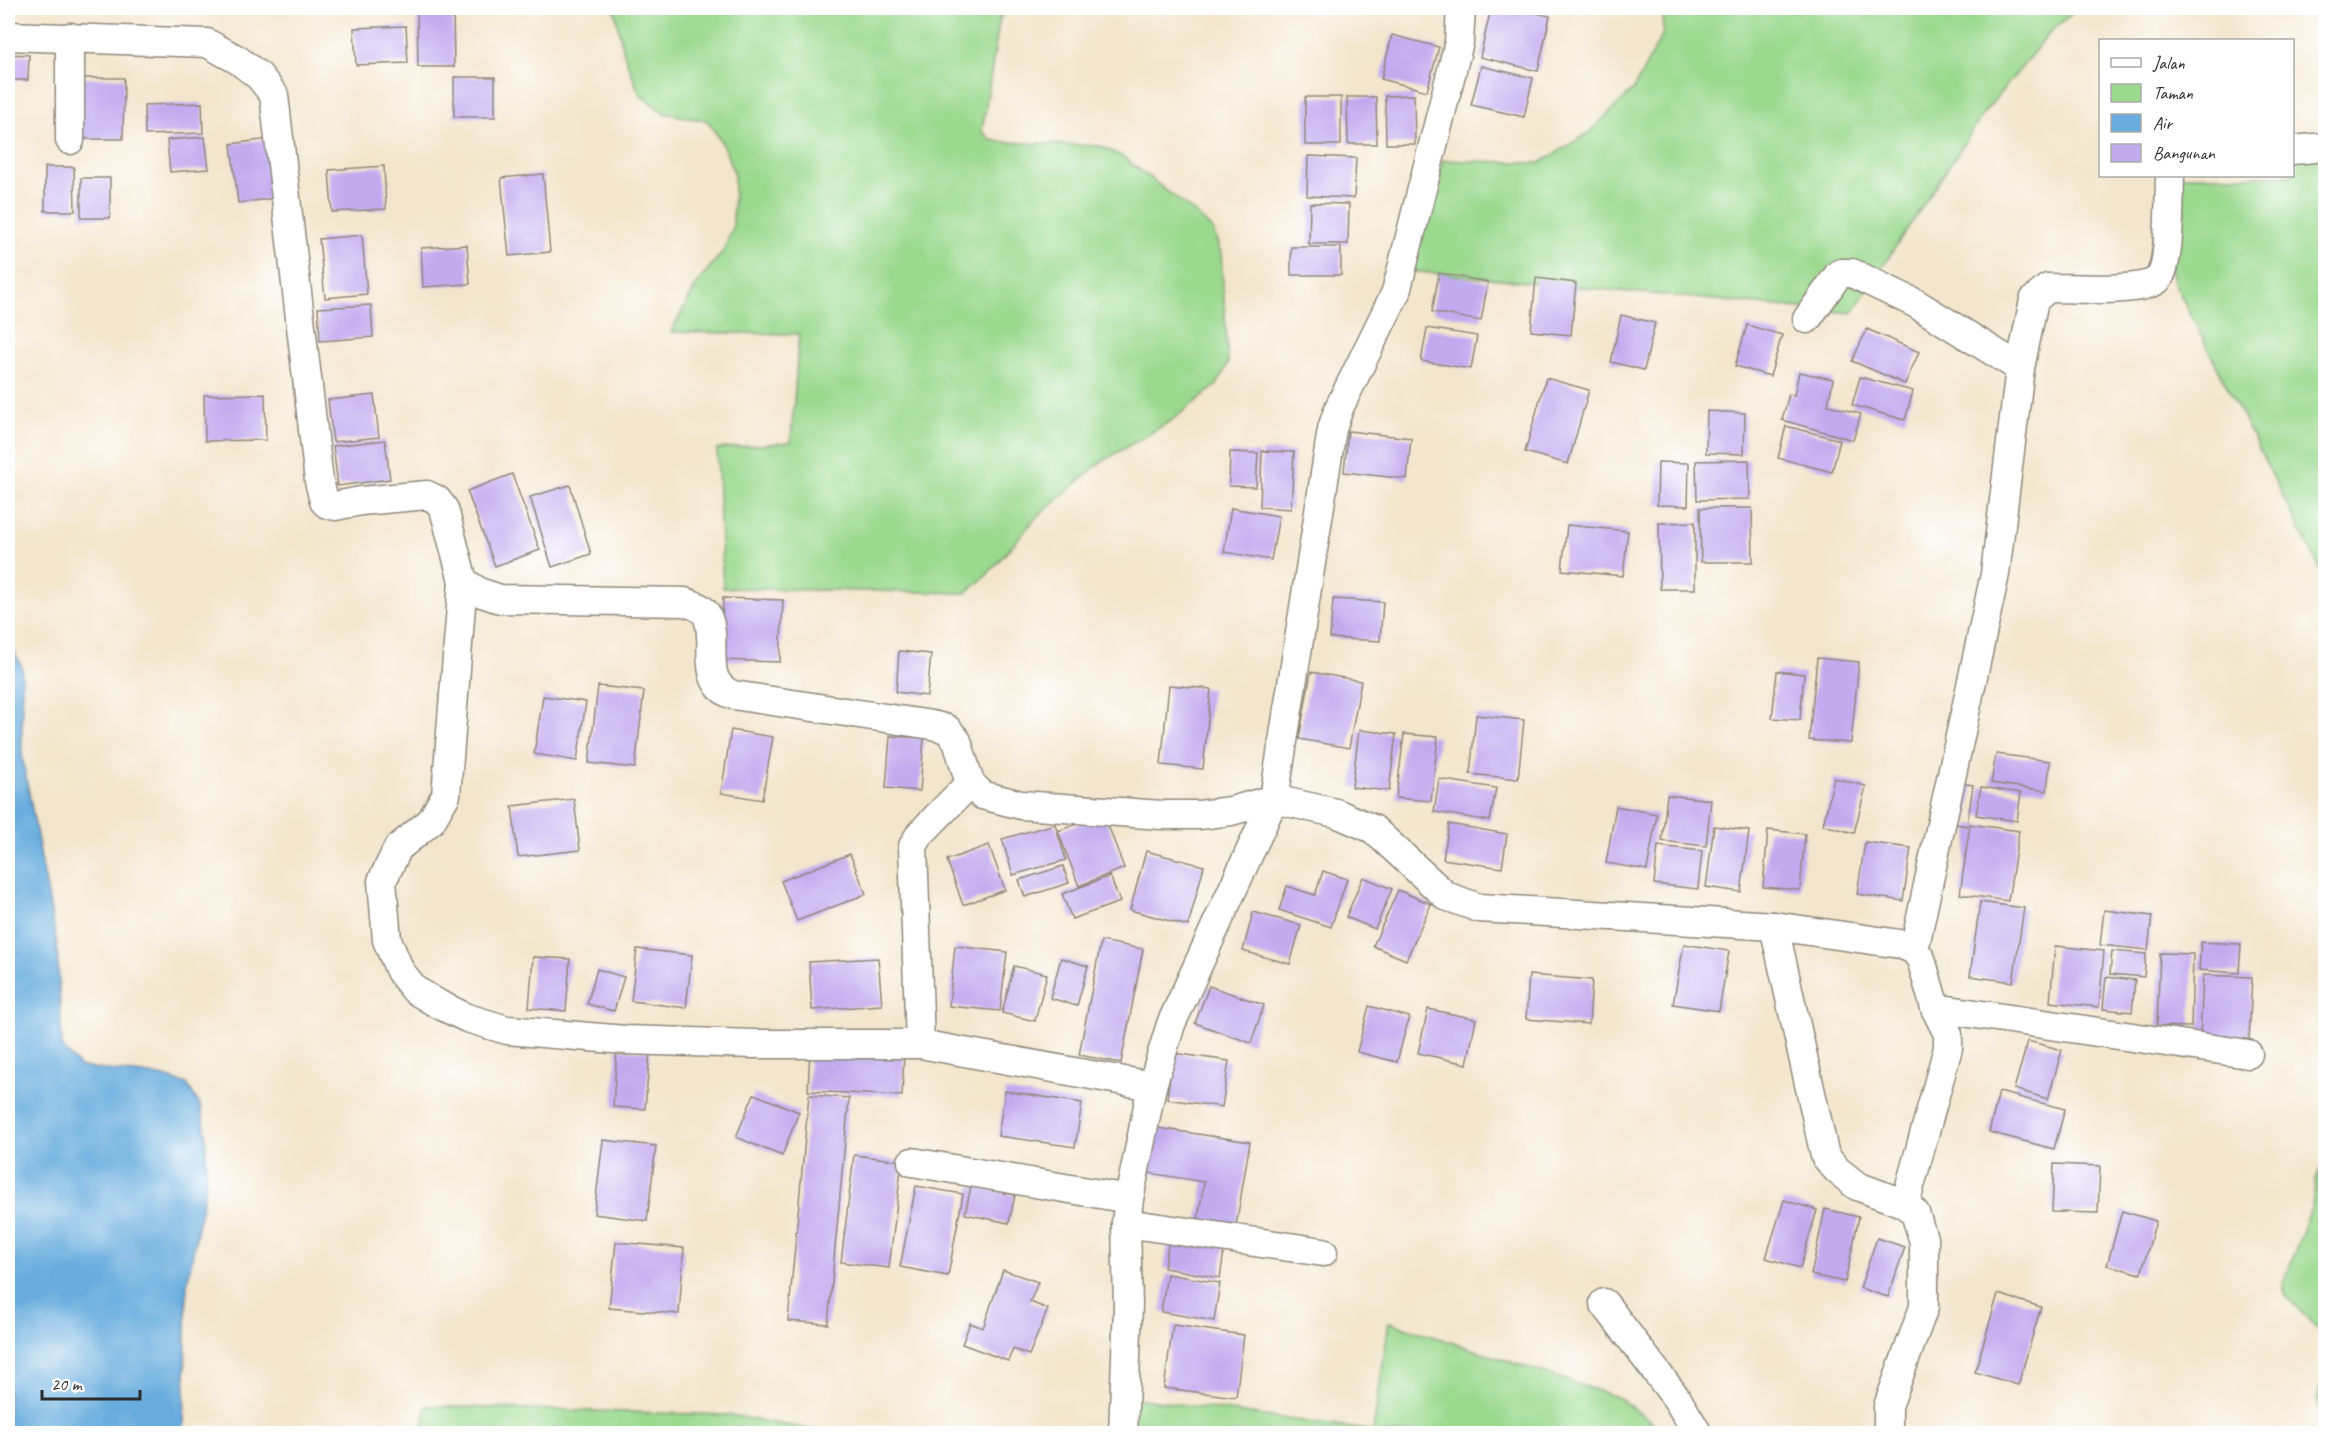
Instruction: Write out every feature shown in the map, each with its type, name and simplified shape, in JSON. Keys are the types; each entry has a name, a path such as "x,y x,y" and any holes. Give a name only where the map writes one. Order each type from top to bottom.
{"street":[{"path":"1123,1434 1128,1305 1127,1211 1152,1086 1171,1024 1274,799 1332,429 1339,408 1396,292 1459,42 1461,8"},
{"path":"8,36 207,43 238,60 258,76 274,95 319,481 324,501 335,506 361,501 427,495 437,500 444,509 463,581 446,795 431,821 398,848 381,881 387,940 400,971 415,990 467,1018 507,1030 625,1040 754,1044 920,1044 1152,1086"},
{"path":"70,37 70,140"},
{"path":"2294,150 2325,147"},
{"path":"1914,950 1995,574 2020,368 2034,300 2048,288 2140,288 2158,279 2166,263 2170,177"},
{"path":"1807,319 1838,275 1852,273 1915,303 2020,368"},
{"path":"463,581 479,592 500,600 685,602 697,606 708,617 714,678 721,690 733,694 947,729 957,741 970,783 982,795 1021,805 1162,815 1198,815 1231,811 1274,799 1336,813 1373,829 1446,896 1479,908 1774,926 1900,944 1914,950 1920,959 1935,1008 1948,1034 1948,1048 1905,1204"},
{"path":"920,1044 913,846 925,828 970,783"},
{"path":"1774,926 1825,1156 1837,1170 1857,1186 1905,1204 1915,1213 1924,1242 1924,1307 1888,1406 1888,1434"},
{"path":"1935,1008 2248,1054"},
{"path":"912,1162 1127,1211 1323,1252"},
{"path":"1604,1303 1677,1400 1698,1434"}],"green space":[{"path":"614,8 1016,8 1000,17 982,131 991,140 1002,142 1100,146 1123,157 1195,213 1213,230 1221,254 1228,363 1217,385 1171,421 1101,462 1036,518 986,576 966,593 723,588 717,449 791,442 799,334 671,332 698,282 724,250 733,227 734,174 724,146 708,121 664,113 640,95 624,54"},
{"path":"1662,8 2079,8 2052,30 1984,113 1852,313 1411,271 1443,160 1540,163 1587,134 1633,90 1663,33"},
{"path":"2325,151 2325,579 2174,282 2161,213 2167,177 2294,177 2294,156"},
{"path":"2325,1158 2325,1341 2323,1335 2286,1296 2283,1284 2312,1206 2316,1179"},
{"path":"1389,1322 1617,1397 1648,1419 1660,1433 1113,1434 1114,1395 1373,1431"},
{"path":"2325,1374 2325,1415 2320,1412 2317,1399"},
{"path":"426,1406 730,1415 830,1433 422,1433"}],"water":[{"path":"8,640 22,667 22,755 57,944 62,1047 80,1067 161,1076 187,1084 201,1107 206,1133 206,1185 187,1285 184,1433 8,1433"}],"building":[{"path":"417,8 453,8 454,67 418,67"},
{"path":"1491,8 1512,8 1550,16 1538,71 1480,57"},
{"path":"406,26 408,63 356,65 354,28"},
{"path":"1392,35 1439,47 1427,91 1381,79"},
{"path":"8,54 29,55 28,80 8,80"},
{"path":"1481,66 1533,78 1524,117 1471,105"},
{"path":"454,77 495,77 495,117 454,117"},
{"path":"82,78 124,78 123,139 82,139"},
{"path":"1414,95 1415,144 1386,144 1385,96"},
{"path":"1305,97 1341,97 1341,145 1305,145"},
{"path":"1347,97 1376,97 1377,144 1348,144"},
{"path":"202,103 203,133 145,135 144,105"},
{"path":"205,137 209,169 170,172 167,140"},
{"path":"269,139 276,198 238,203 231,144"},
{"path":"1308,156 1356,158 1354,198 1307,196"},
{"path":"384,166 386,209 332,212 329,170"},
{"path":"45,167 74,167 75,211 45,211"},
{"path":"543,174 550,252 509,256 501,178"},
{"path":"81,178 110,178 110,218 81,218"},
{"path":"1310,203 1349,204 1348,244 1309,244"},
{"path":"362,235 367,294 325,298 319,239"},
{"path":"467,245 470,284 423,287 421,248"},
{"path":"1291,247 1341,247 1341,275 1291,275"},
{"path":"1439,273 1488,282 1481,321 1432,312"},
{"path":"1536,278 1576,283 1571,335 1531,331"},
{"path":"371,305 373,337 320,341 318,308"},
{"path":"1621,315 1655,323 1644,370 1611,362"},
{"path":"1747,325 1782,335 1770,376 1735,366"},
{"path":"1427,328 1477,336 1471,369 1421,361"},
{"path":"1867,329 1919,352 1905,384 1852,361"},
{"path":"1799,372 1833,379 1828,405 1861,414 1853,440 1782,420 1789,394 1794,395"},
{"path":"1860,377 1913,391 1905,420 1852,405"},
{"path":"1546,378 1589,390 1568,464 1525,452"},
{"path":"265,394 266,440 205,441 204,395"},
{"path":"374,395 379,437 333,442 328,400"},
{"path":"1707,411 1745,413 1744,454 1706,453"},
{"path":"1786,426 1840,440 1832,472 1778,458"},
{"path":"1348,431 1411,438 1407,479 1344,472"},
{"path":"385,440 390,479 338,486 333,446"},
{"path":"1262,451 1294,452 1291,509 1260,507"},
{"path":"1230,452 1258,453 1256,487 1229,486"},
{"path":"1749,460 1750,499 1697,500 1696,461"},
{"path":"1658,462 1689,463 1688,506 1657,505"},
{"path":"512,474 540,550 495,566 467,491"},
{"path":"570,485 591,554 552,567 530,497"},
{"path":"1231,508 1279,516 1271,560 1224,552"},
{"path":"1700,508 1752,508 1753,562 1701,562"},
{"path":"1695,522 1695,589 1660,589 1659,523"},
{"path":"1567,525 1628,531 1623,576 1562,570"},
{"path":"723,598 783,600 780,662 720,660"},
{"path":"1333,599 1383,602 1380,641 1330,638"},
{"path":"899,651 931,654 927,696 896,692"},
{"path":"1817,658 1859,662 1851,743 1809,740"},
{"path":"1777,671 1804,674 1800,720 1772,718"},
{"path":"1311,672 1361,681 1349,748 1299,739"},
{"path":"1169,685 1211,689 1203,769 1161,765"},
{"path":"598,686 644,691 635,768 589,763"},
{"path":"543,696 586,702 577,761 534,754"},
{"path":"1476,715 1524,720 1518,779 1470,774"},
{"path":"731,730 773,737 762,800 721,793"},
{"path":"1359,730 1396,734 1389,791 1352,787"},
{"path":"1404,734 1438,737 1431,801 1396,798"},
{"path":"890,736 924,738 920,791 886,788"},
{"path":"1996,754 2050,761 2047,791 1991,783"},
{"path":"1834,778 1866,786 1854,833 1823,825"},
{"path":"1439,779 1496,788 1490,821 1434,812"},
{"path":"1951,782 1973,785 1967,826 1946,822"},
{"path":"1981,787 2021,793 2017,821 1976,815"},
{"path":"1667,795 1711,800 1706,846 1662,841"},
{"path":"574,799 580,850 518,857 512,806"},
{"path":"1616,806 1657,814 1647,870 1606,863"},
{"path":"1104,814 1124,868 1079,886 1058,831"},
{"path":"1055,824 1066,860 1013,875 1002,839"},
{"path":"1449,824 1507,834 1502,868 1443,859"},
{"path":"1970,824 2019,831 2008,901 1960,894"},
{"path":"1714,826 1749,831 1741,892 1706,887"},
{"path":"1768,830 1805,834 1800,890 1763,887"},
{"path":"1865,842 1911,848 1903,901 1857,894"},
{"path":"989,845 1005,890 963,905 947,860"},
{"path":"1658,846 1702,851 1698,889 1654,884"},
{"path":"1146,851 1204,866 1188,926 1130,910"},
{"path":"850,854 866,894 797,921 781,881"},
{"path":"1063,866 1069,883 1025,897 1019,880"},
{"path":"1323,871 1347,879 1331,927 1279,910 1287,886 1315,895"},
{"path":"1110,876 1120,902 1072,919 1062,894"},
{"path":"1363,877 1392,889 1375,929 1346,917"},
{"path":"1398,890 1431,904 1406,960 1373,946"},
{"path":"1980,902 2024,908 2013,982 1970,976"},
{"path":"2104,910 2152,916 2148,950 2100,945"},
{"path":"1253,912 1301,925 1290,964 1243,951"},
{"path":"1101,941 1143,949 1121,1063 1079,1055"},
{"path":"2201,942 2241,944 2239,973 2199,970"},
{"path":"1684,944 1729,951 1719,1011 1673,1004"},
{"path":"955,946 1007,952 1000,1011 949,1006"},
{"path":"2055,946 2104,951 2099,1007 2050,1002"},
{"path":"637,949 692,955 686,1008 631,1001"},
{"path":"2112,951 2146,954 2144,977 2110,974"},
{"path":"2160,953 2193,954 2191,1027 2157,1026"},
{"path":"533,957 570,959 566,1011 529,1008"},
{"path":"878,958 882,1005 812,1010 809,962"},
{"path":"1061,958 1088,966 1077,1006 1050,998"},
{"path":"1014,966 1047,974 1035,1021 1002,1013"},
{"path":"597,969 624,977 614,1011 587,1004"},
{"path":"1529,975 1592,980 1589,1024 1526,1019"},
{"path":"2203,975 2252,977 2249,1042 2200,1039"},
{"path":"2106,977 2135,980 2132,1012 2103,1009"},
{"path":"1209,986 1264,1005 1251,1043 1195,1023"},
{"path":"1369,1006 1409,1017 1397,1062 1357,1052"},
{"path":"1428,1009 1476,1019 1467,1064 1418,1053"},
{"path":"2028,1041 2062,1050 2048,1099 2014,1089"},
{"path":"617,1049 650,1052 645,1109 613,1107"},
{"path":"810,1049 904,1054 902,1096 808,1091"},
{"path":"1173,1053 1229,1061 1222,1107 1167,1099"},
{"path":"1005,1091 1082,1103 1075,1147 998,1136"},
{"path":"1999,1092 2065,1109 2054,1149 1989,1132"},
{"path":"754,1094 799,1112 782,1156 736,1137"},
{"path":"809,1095 849,1098 828,1324 788,1321"},
{"path":"1151,1127 1250,1142 1236,1226 1198,1220 1204,1182 1143,1172"},
{"path":"603,1140 656,1146 647,1221 594,1214"},
{"path":"854,1155 902,1161 889,1268 841,1262"},
{"path":"2054,1164 2100,1166 2098,1213 2052,1212"},
{"path":"916,1186 963,1194 948,1276 900,1267"},
{"path":"971,1186 1015,1195 1009,1223 965,1214"},
{"path":"1784,1200 1817,1210 1800,1268 1766,1258"},
{"path":"1825,1209 1859,1217 1845,1282 1811,1275"},
{"path":"2122,1211 2156,1221 2141,1274 2107,1265"},
{"path":"1170,1235 1225,1244 1220,1278 1164,1268"},
{"path":"1877,1238 1905,1247 1888,1297 1860,1288"},
{"path":"616,1242 684,1248 679,1314 609,1308"},
{"path":"1003,1270 1038,1282 1030,1302 1048,1309 1029,1355 1013,1349 1008,1361 962,1344 970,1323 983,1328"},
{"path":"1167,1274 1220,1283 1214,1321 1161,1312"},
{"path":"1998,1294 2041,1307 2018,1385 1975,1372"},
{"path":"1173,1325 1244,1335 1236,1397 1164,1388"}]}
